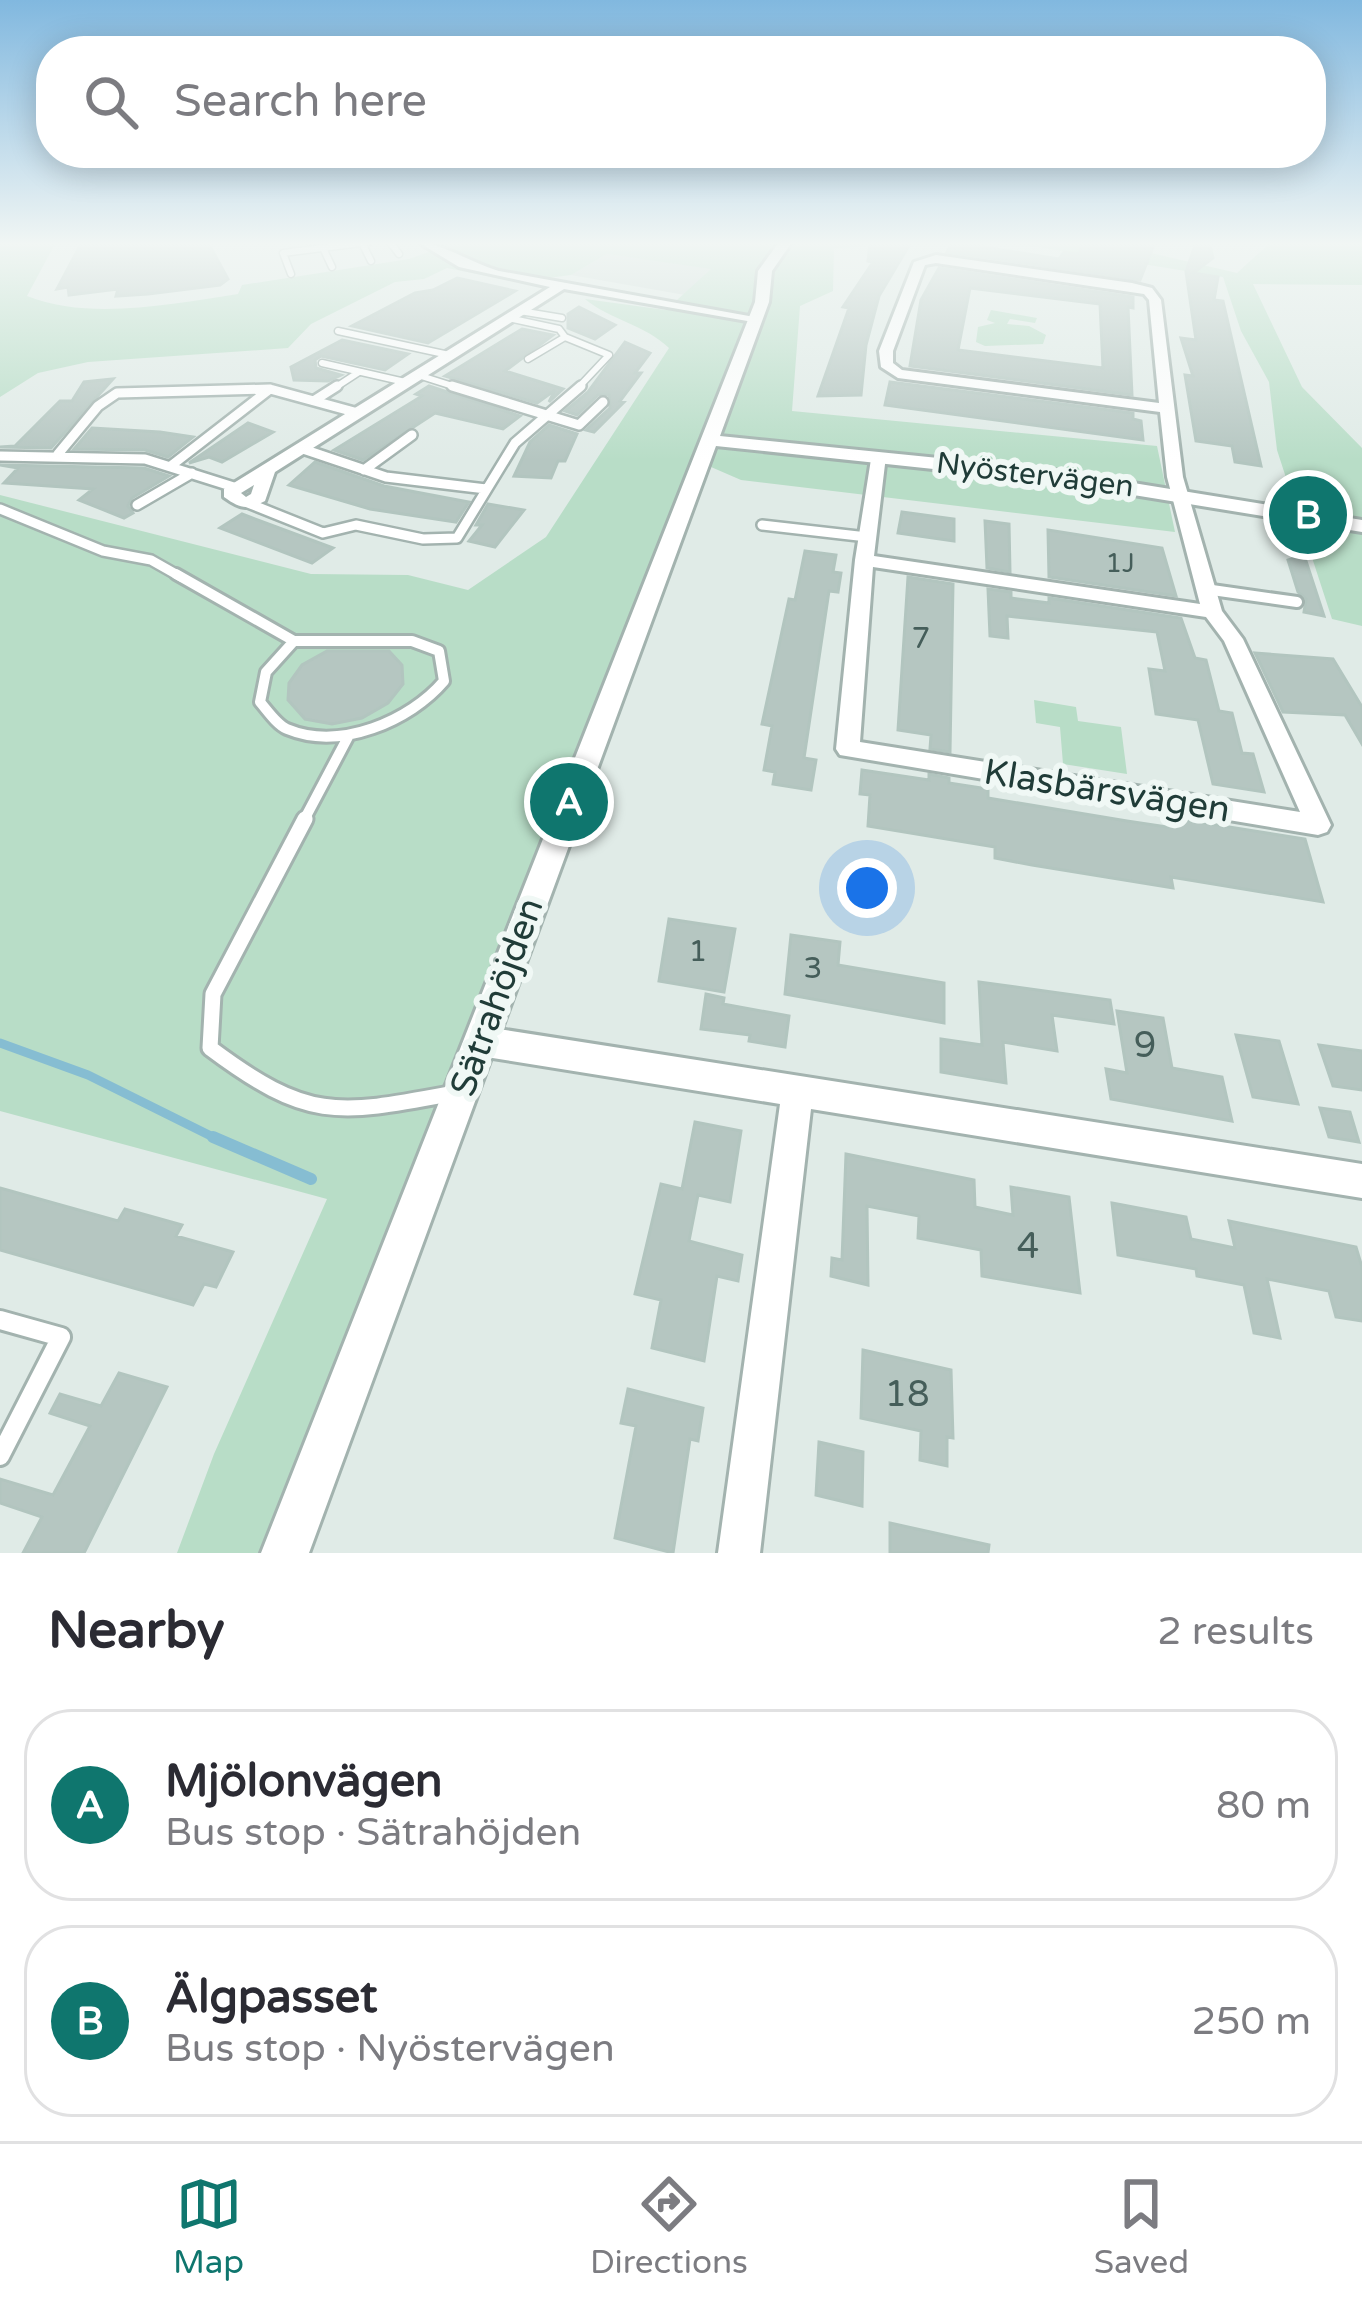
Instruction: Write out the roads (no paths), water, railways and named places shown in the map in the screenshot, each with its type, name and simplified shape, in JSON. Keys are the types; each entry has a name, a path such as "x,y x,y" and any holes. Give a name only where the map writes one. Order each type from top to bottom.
{"street":[{"path":"267,470 259,497 248,503 233,499 230,494 237,488 513,314"},
{"path":"731,314 753,318"},
{"name":"Sätrahöjden","path":"285,1553 755,314"},
{"name":"Klasbärsvägen","path":"900,314 886,351 886,364 898,374 1165,408"},
{"name":"Klasbärsvägen","path":"878,456 848,749 1318,825 1233,639 1208,600 1180,494 1165,408 1156,314"},
{"name":"Nyöstervägen","path":"707,440 1180,494 1362,526"},
{"path":"866,549 1208,600"},
{"path":"480,1041 1362,1181"},
{"path":"739,1553 797,1094"}],"lane":[{"path":"248,503 323,533 340,525 368,525 443,542 457,538 515,443 609,355 565,337 559,329 515,314"},
{"path":"520,314 562,318"},
{"path":"338,331 449,356"},
{"path":"528,359 565,337"},
{"path":"322,363 411,379 579,424 603,402"},
{"path":"315,400 360,371"},
{"path":"172,465 190,445 257,403 270,389"},
{"path":"58,454 98,406 117,393 270,389 358,412"},
{"path":"364,470 412,435"},
{"path":"300,448 411,482 486,489"},
{"path":"0,456 58,454 172,465 237,488"},
{"path":"137,505 192,473"},
{"path":"0,509 103,550 151,560 294,641 412,641 439,651 444,681 423,706 348,737 286,730 260,702 266,672 294,641"},
{"path":"762,525 866,549"},
{"path":"1208,600 1297,602"},
{"path":"348,737 213,994 209,1048 302,1106 388,1106 462,1092"},
{"path":"0,1320 61,1337 0,1456"}],"waterway":[{"path":"0,1043 88,1075 219,1140"},
{"path":"213,1137 311,1179"}],"place":[{"name":"Älgpasset","path":"1308,515"},
{"name":"Mjölonvägen","path":"569,802"}]}
